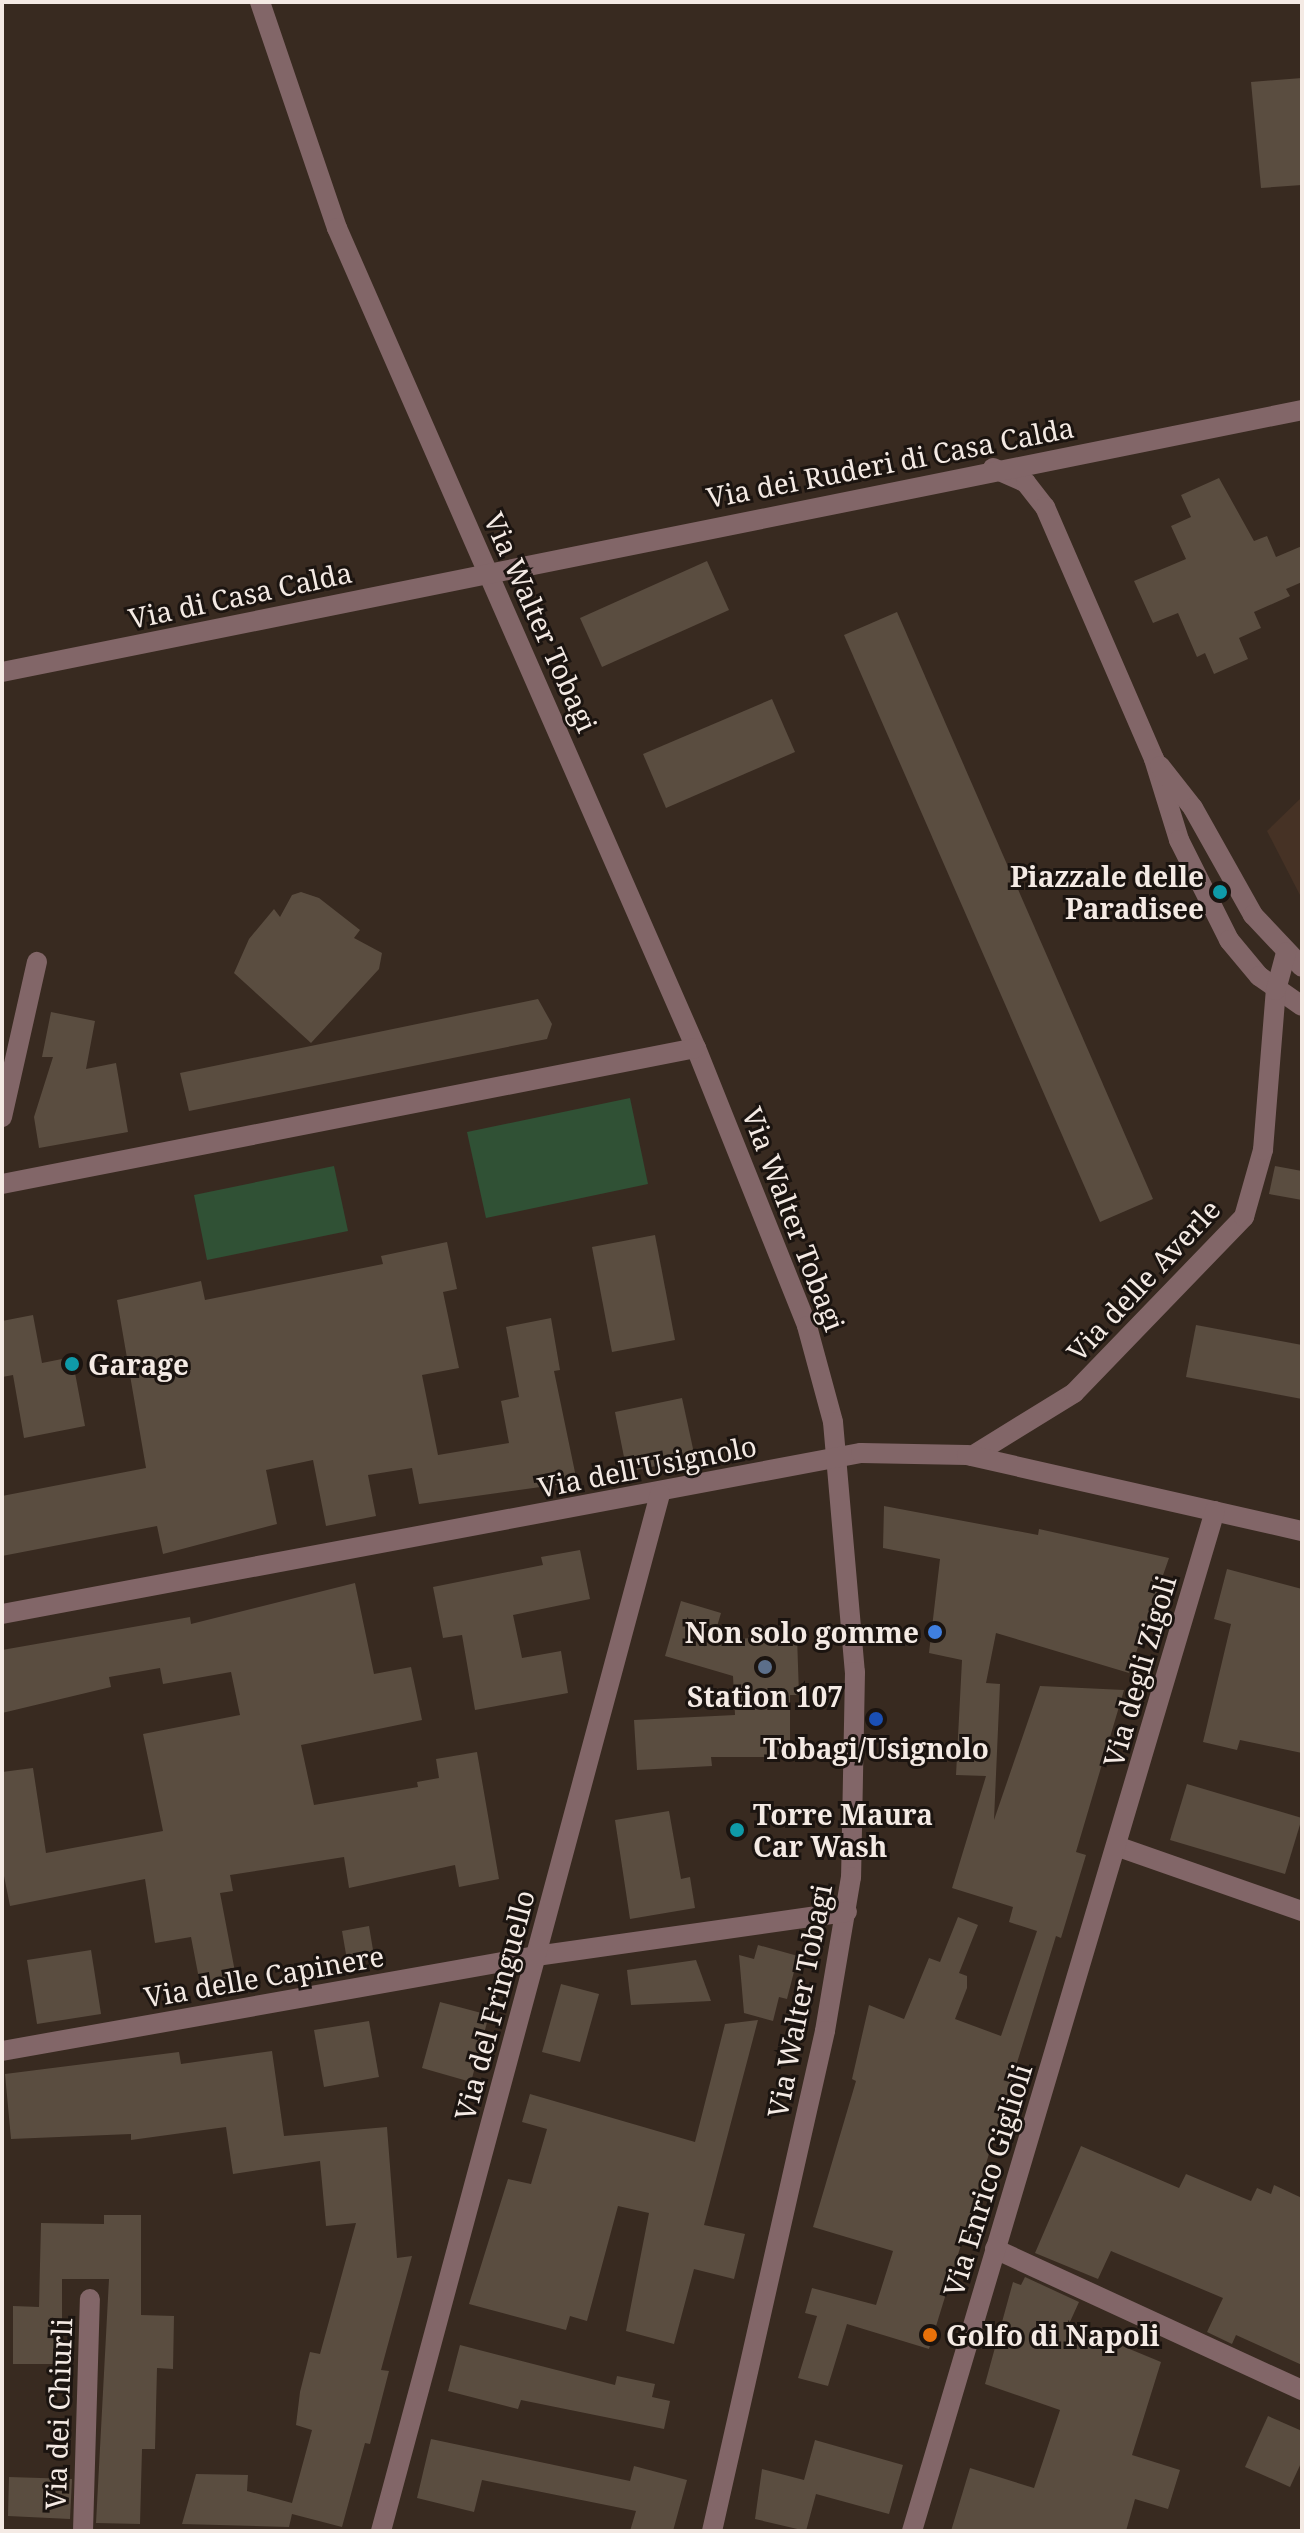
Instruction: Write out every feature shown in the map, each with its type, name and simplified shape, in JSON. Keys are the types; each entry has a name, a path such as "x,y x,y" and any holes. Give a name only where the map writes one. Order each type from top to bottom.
{"street":[{"name":"Via Walter Tobagi","path":"260,2 337,228 696,1048 807,1326 839,1455 855,1672 854,1838 847,1912 712,2531"},
{"name":"Via dei Ruderi di Casa Calda","path":"489,573 993,468 1302,410"},
{"path":"993,468 1019,477 1041,500 1154,759 1179,840 1229,940 1276,990 1302,1006"},
{"name":"Via di Casa Calda","path":"2,672 489,573"},
{"path":"1154,759 1193,808 1253,915 1302,967"},
{"name":"Via delle Averle","path":"972,1456 1074,1393 1244,1217 1263,1150 1276,990 1286,952"},
{"path":"2,1117 37,962"},
{"path":"2,1184 148,1158 696,1048"},
{"name":"Via dell'Usignolo","path":"2,1614 660,1494 839,1455 972,1456 1302,1531"},
{"name":"Via del Fringuello","path":"381,2531 660,1494"},
{"name":"Via degli Zigoli","path":"1116,1846 1215,1511"},
{"path":"1116,1846 1302,1911"},
{"name":"Via Enrico Giglioli","path":"912,2531 1116,1846"},
{"name":"Via delle Capinere","path":"2,2051 536,1956 847,1912"},
{"path":"995,2249 1302,2390"},
{"name":"Via dei Chiurli","path":"83,2531 90,2299"}],"shaded area":[{"path":"1302,797 1302,899 1267,831"}],"green space":[{"path":"630,1098 648,1184 486,1218 467,1132"},
{"path":"334,1166 348,1231 207,1260 194,1195"}],"building":[{"path":"1302,78 1302,185 1261,188 1251,82"},
{"path":"1219,478 1254,541 1267,536 1276,557 1302,546 1302,582 1286,589 1290,596 1254,612 1261,628 1239,638 1248,659 1214,674 1205,653 1197,657 1178,613 1153,623 1134,581 1186,559 1171,526 1191,517 1181,495"},
{"path":"707,561 729,610 602,667 580,618"},
{"path":"897,612 1153,1199 1100,1222 844,635"},
{"path":"772,699 795,752 666,808 643,754"},
{"path":"301,892 319,898 360,930 354,938 382,953 379,969 311,1043 234,973 249,939 274,909 280,917 292,895"},
{"path":"538,999 552,1024 547,1039 189,1111 180,1073"},
{"path":"51,1012 95,1021 86,1069 116,1063 128,1132 39,1148 34,1117 53,1057 42,1057"},
{"path":"1275,1166 1302,1171 1302,1200 1269,1194"},
{"path":"655,1235 675,1340 612,1352 592,1247"},
{"path":"447,1242 457,1289 443,1292 459,1368 422,1375 438,1455 509,1443 501,1401 519,1397 506,1327 551,1318 560,1370 554,1371 577,1482 419,1504 412,1468 368,1475 376,1516 326,1526 313,1460 266,1470 277,1524 163,1554 157,1526 2,1556 2,1496 146,1468 117,1300 201,1281 205,1300 383,1264 381,1256"},
{"path":"33,1315 42,1363 72,1357 85,1426 24,1438 13,1375 2,1377 2,1321"},
{"path":"1196,1325 1302,1345 1302,1399 1186,1377"},
{"path":"682,1398 695,1458 627,1472 615,1412"},
{"path":"884,1506 1038,1535 1039,1529 1169,1558 1129,1673 996,1633 986,1683 1000,1684 994,1820 1040,1686 1124,1690 1076,1852 1086,1855 1061,1938 1056,1936 929,2349 847,2324 828,2386 798,2378 817,2316 805,2313 812,2288 876,2305 893,2251 813,2227 856,2081 852,2079 869,2005 904,2019 929,1958 940,1962 958,1917 978,1925 959,1973 967,1976 967,1988 955,2019 1001,2036 1037,1931 1009,1922 1013,1907 952,1888 986,1776 956,1775 962,1660 929,1653 940,1559 883,1548"},
{"path":"580,1550 590,1599 513,1615 522,1658 561,1651 568,1693 475,1710 462,1635 443,1638 433,1587 543,1565 541,1557"},
{"path":"1227,1569 1302,1589 1302,1753 1240,1740 1237,1750 1203,1742 1231,1624 1214,1619"},
{"path":"355,1583 374,1674 411,1667 422,1720 301,1745 314,1805 418,1787 417,1782 439,1778 436,1759 477,1752 499,1879 459,1887 455,1865 349,1888 344,1857 230,1875 233,1891 220,1893 236,1977 200,1984 191,1937 155,1943 145,1879 10,1906 2,1866 2,1772 33,1768 46,1853 163,1831 143,1734 240,1715 231,1672 163,1684 160,1668 109,1677 111,1687 2,1713 2,1650 190,1617 191,1624"},
{"path":"681,1601 721,1613 713,1640 797,1636 799,1695 790,1695 790,1757 711,1757 712,1766 637,1770 634,1720 735,1715 733,1676 665,1656"},
{"path":"1187,1784 1302,1818 1285,1874 1170,1840"},
{"path":"669,1811 681,1879 690,1877 695,1908 630,1919 615,1820"},
{"path":"369,1926 374,1956 347,1960 342,1931"},
{"path":"758,1945 798,1956 787,1999 779,1997 773,2021 744,2013 739,1955 754,1959"},
{"path":"91,1950 101,2014 37,2024 27,1960"},
{"path":"696,1960 711,2001 631,2005 627,1970"},
{"path":"561,1984 599,1994 580,2062 542,2052"},
{"path":"440,2002 489,2015 471,2082 422,2068"},
{"path":"758,2020 704,2225 745,2234 734,2279 694,2269 674,2344 626,2331 649,2213 618,2206 587,2321 570,2316 566,2330 469,2304 508,2179 531,2184 547,2129 522,2122 530,2094 695,2142 725,2024"},
{"path":"369,2021 379,2077 324,2087 314,2030"},
{"path":"272,2051 284,2136 387,2127 397,2258 412,2256 381,2370 389,2371 370,2444 365,2443 342,2527 292,2514 289,2527 182,2524 196,2474 248,2475 247,2491 292,2503 312,2430 296,2425 300,2392 310,2352 320,2354 356,2223 326,2226 320,2161 233,2174 226,2127 131,2140 131,2134 11,2139 5,2074 179,2052 181,2064"},
{"path":"1081,2146 1179,2188 1186,2174 1251,2201 1257,2188 1271,2194 1274,2185 1302,2198 1302,2365 1236,2335 1232,2344 1207,2332 1223,2298 1111,2251 1098,2279 1035,2253"},
{"path":"104,2215 141,2215 141,2315 174,2316 173,2369 157,2368 155,2449 142,2449 140,2524 96,2523 109,2279 62,2279 62,2364 13,2364 13,2306 39,2307 41,2223 104,2224"},
{"path":"1025,2277 1079,2302 1069,2324 1161,2362 1132,2455 1180,2470 1168,2509 1135,2499 1126,2531 951,2531 970,2468 1034,2488 1060,2410 985,2384 1013,2282 1021,2285"},
{"path":"460,2345 615,2385 617,2376 655,2384 652,2397 670,2401 664,2429 521,2400 518,2409 448,2391"},
{"path":"1268,2416 1302,2431 1302,2461 1290,2487 1245,2467"},
{"path":"431,2439 630,2481 634,2466 687,2480 673,2531 630,2531 636,2511 482,2480 474,2512 417,2498"},
{"path":"815,2440 903,2465 889,2514 816,2494 806,2531 755,2519 762,2469 804,2480"},
{"path":"9,2477 72,2479 70,2519 8,2516"}],"place":[{"name":"Piazzale delle Paradisee","path":"1220,892"},
{"name":"Garage","path":"72,1364"},
{"name":"Non solo gomme","path":"935,1632"},
{"name":"Station 107","path":"765,1667"},
{"name":"Tobagi/Usignolo","path":"876,1719"},
{"name":"Torre Maura Car Wash","path":"737,1830"},
{"name":"Golfo di Napoli","path":"930,2335"}]}
